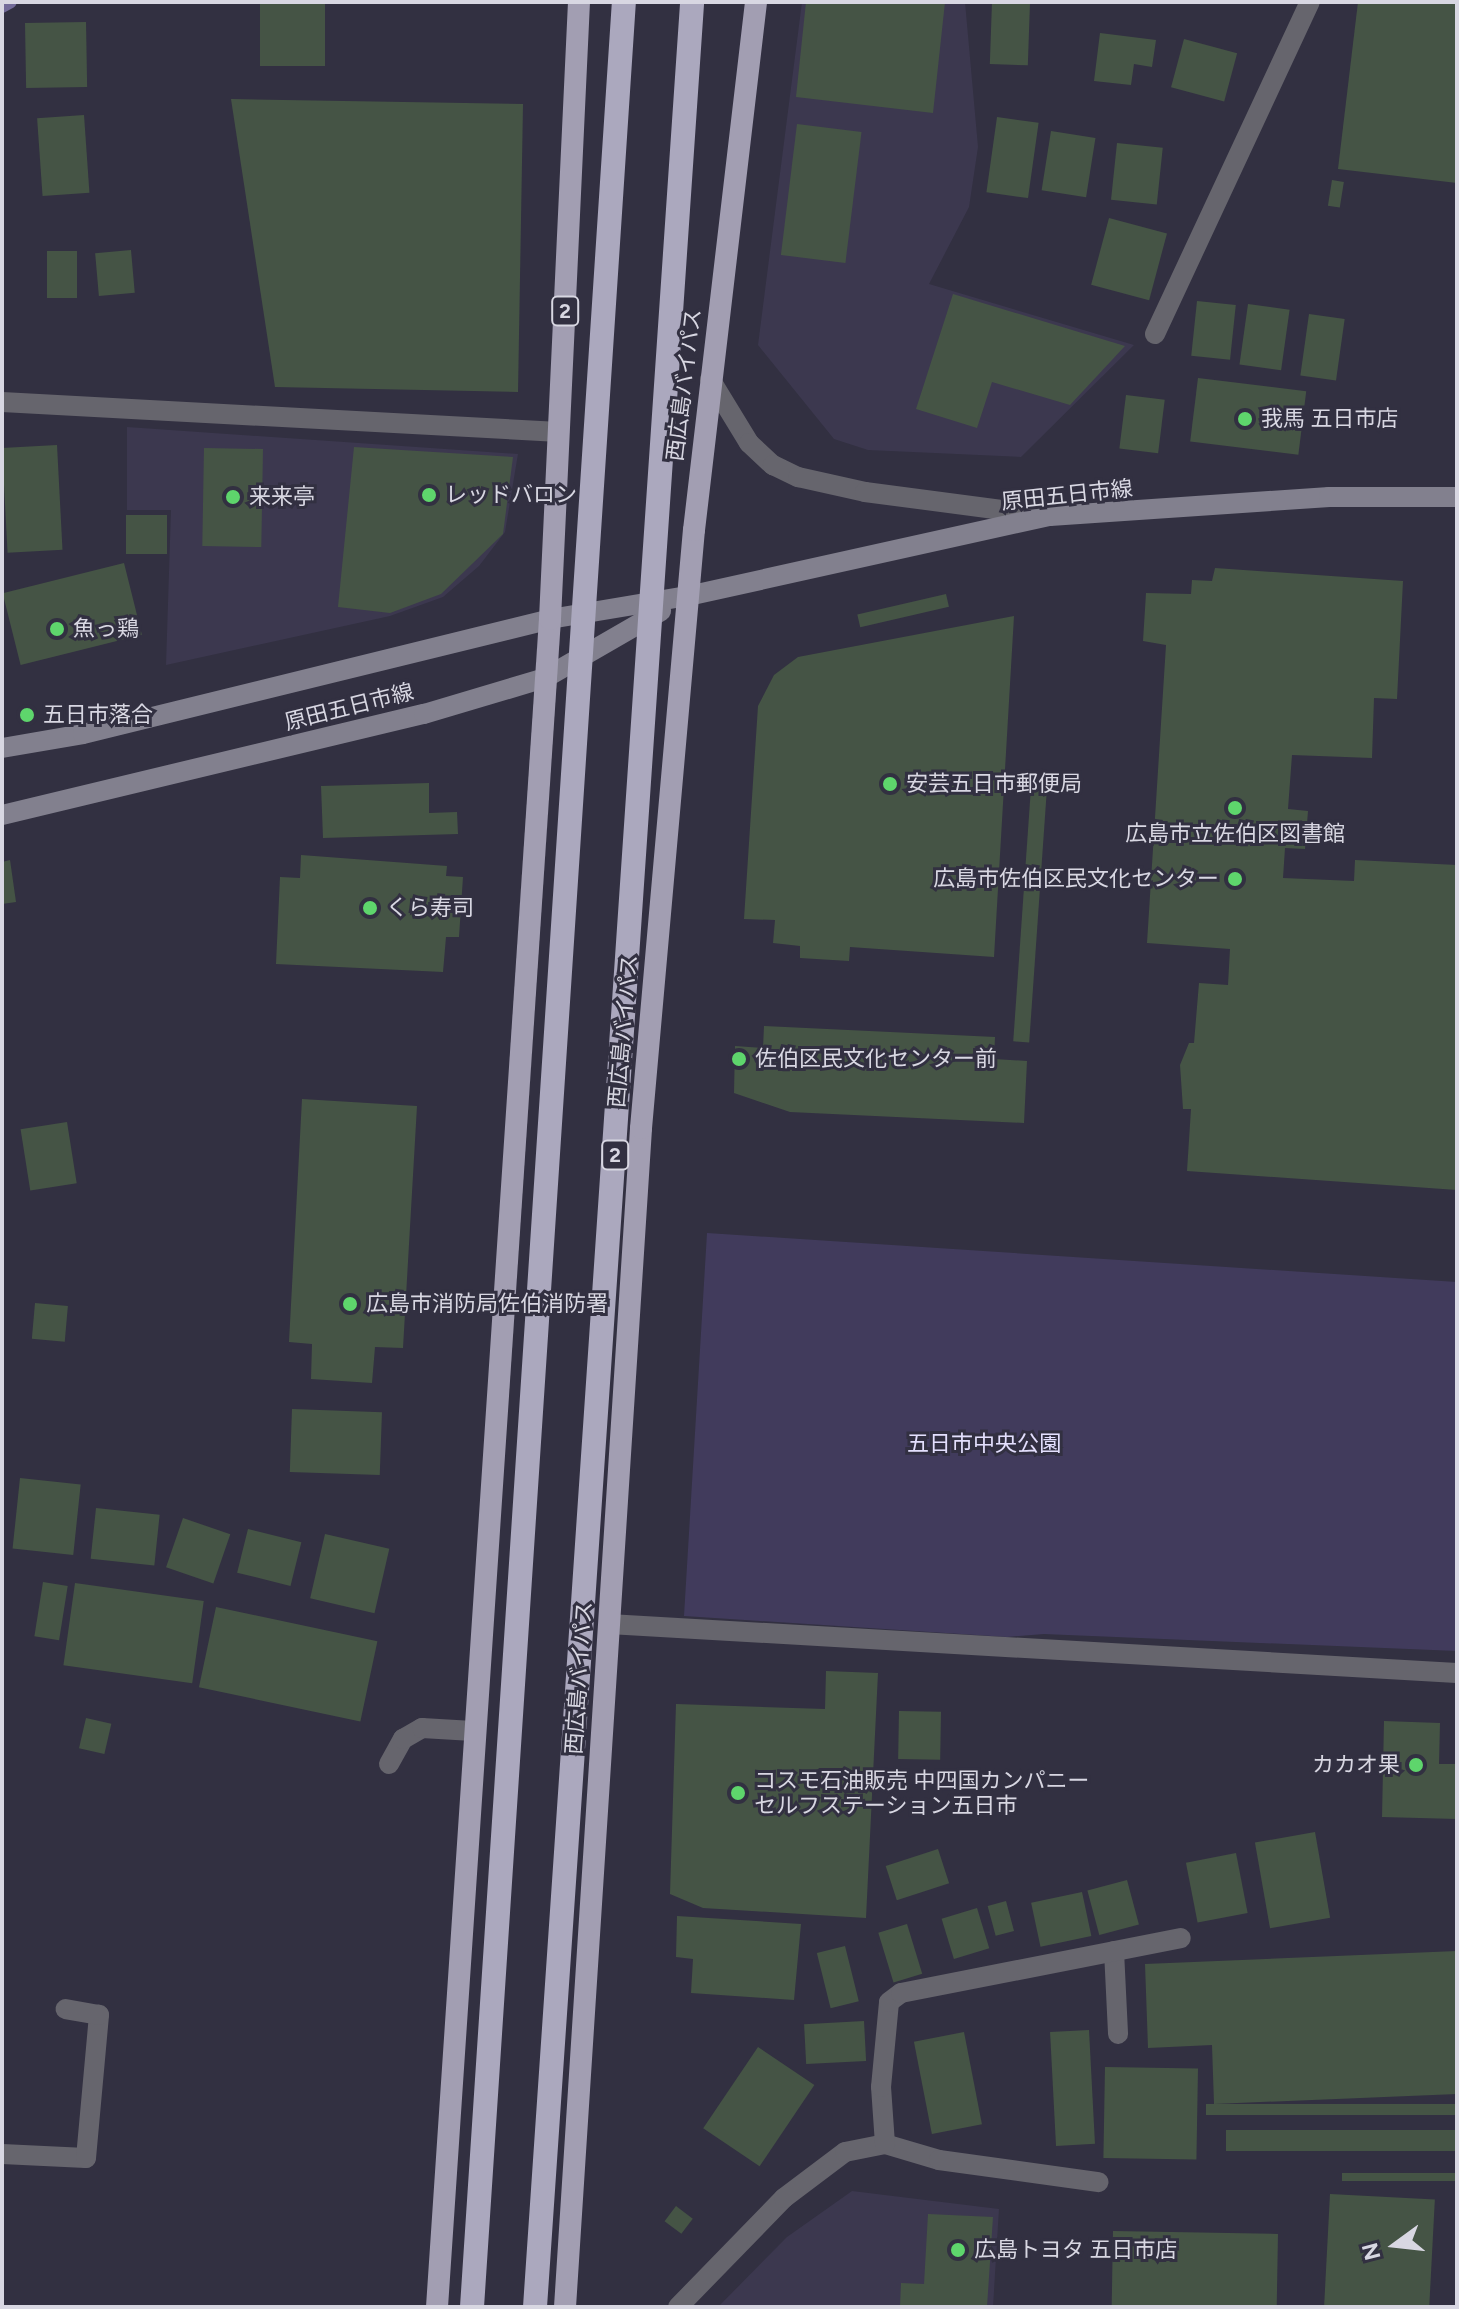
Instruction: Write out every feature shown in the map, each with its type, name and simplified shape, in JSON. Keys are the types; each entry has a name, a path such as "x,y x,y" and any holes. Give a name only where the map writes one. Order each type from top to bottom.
{"highway":[{"name":"2","path":"437,2307 473,1731 550,619 579,2"},
{"name":"2","path":"472,2307 624,2"},
{"name":"西広島バイパス","path":"535,2307 692,2"},
{"name":"西広島バイパス","path":"565,2307 641,1128 710,379 756,2"}],"main road":[{"name":"原田五日市線","path":"2,748 83,734 550,619 688,596 1050,516 1329,497 1457,497"},
{"name":"原田五日市線","path":"2,815 424,714 545,678 688,596"}],"street":[{"path":"1155,334 1310,2"},
{"path":"710,379 749,443 773,465 798,477 865,492 1050,516"},
{"path":"2,402 559,432"},
{"path":"609,1624 1457,1673"},
{"path":"389,1764 403,1739 422,1728 473,1731"},
{"path":"885,2144 881,2087 889,2002 901,1993 1181,1938"},
{"path":"1114,1951 1118,2034"},
{"path":"2,2154 86,2158 99,2015 66,2009"},
{"path":"678,2307 784,2198 845,2152 885,2144 939,2160 1098,2182"}],"shaded area":[{"path":"802,2 965,2 978,147 969,207 929,284 1134,345 1021,457 868,450 834,439 758,345"},
{"path":"127,427 518,454 505,532 479,566 443,597 390,616 166,665 171,510 127,510"},
{"path":"852,2191 999,2209 993,2307 718,2307 787,2237"}],"green space":[{"name":"五日市中央公園","path":"707,1233 1457,1282 1457,1651 1044,1634 1007,1637 684,1616"}],"building":[{"path":"260,2 325,2 325,66 260,66"},
{"path":"806,2 945,2 933,113 796,97"},
{"path":"992,2 1030,3 1028,65 990,64"},
{"path":"1358,2 1457,2 1457,183 1338,169"},
{"path":"86,22 87,87 26,88 25,23"},
{"path":"1100,33 1156,40 1152,67 1134,64 1131,85 1094,81"},
{"path":"1184,39 1237,53 1224,102 1171,87"},
{"path":"231,99 523,104 518,392 275,387"},
{"path":"84,115 89,193 43,196 37,118"},
{"path":"997,117 1039,123 1028,198 986,192"},
{"path":"797,124 862,132 845,263 781,255"},
{"path":"1051,131 1095,138 1086,197 1042,190"},
{"path":"1117,143 1163,148 1157,204 1111,200"},
{"path":"1332,180 1344,182 1340,208 1328,206"},
{"path":"1109,218 1167,234 1149,300 1091,285"},
{"path":"131,250 135,293 99,296 95,253"},
{"path":"47,251 77,251 77,298 47,298"},
{"path":"953,294 1125,346 1070,405 992,382 977,428 916,409"},
{"path":"1197,301 1236,305 1230,360 1191,356"},
{"path":"1248,304 1290,310 1281,370 1240,364"},
{"path":"1309,314 1345,319 1336,380 1300,375"},
{"path":"1198,378 1306,391 1298,455 1190,442"},
{"path":"1126,395 1165,400 1158,453 1119,449"},
{"path":"57,445 62,550 8,553 2,448"},
{"name":"レッドバロン","path":"354,447 513,457 503,534 441,594 390,613 338,607"},
{"name":"来来亭","path":"204,448 263,449 261,547 202,546"},
{"path":"126,515 167,515 167,554 126,554"},
{"path":"124,563 142,635 21,665 3,593"},
{"name":"広島市佐伯区民文化センター","path":"1215,568 1403,581 1397,699 1374,698 1372,758 1292,755 1288,809 1308,811 1305,849 1285,848 1283,878 1354,881 1355,860 1457,865 1457,1190 1187,1171 1191,1109 1183,1109 1180,1065 1189,1043 1194,1043 1199,983 1228,985 1230,949 1147,943 1166,645 1143,641 1146,593 1191,594 1192,580 1212,581"},
{"path":"946,594 949,607 860,627 857,614"},
{"path":"1014,616 994,957 850,947 849,961 800,958 800,946 773,943 775,920 744,919 758,706 774,675 798,657"},
{"path":"1032,773 1048,774 1029,1042 1013,1041"},
{"path":"429,783 429,813 457,812 458,834 323,838 321,786"},
{"name":"くら寿司","path":"301,855 447,866 446,876 463,877 459,937 446,937 443,972 276,964 280,877 300,878"},
{"path":"10,860 16,902 2,904 2,862"},
{"path":"764,1026 995,1037 994,1059 1027,1061 1024,1123 790,1112 734,1093 735,1046 763,1048"},
{"path":"302,1099 417,1106 403,1348 375,1347 372,1383 311,1379 312,1344 289,1342"},
{"path":"67,1122 77,1183 30,1191 21,1129"},
{"path":"35,1303 68,1306 65,1342 32,1339"},
{"path":"292,1409 382,1412 380,1475 290,1472"},
{"path":"20,1478 81,1484 73,1555 13,1549"},
{"path":"96,1508 160,1515 154,1565 91,1559"},
{"path":"183,1518 230,1534 213,1583 166,1567"},
{"path":"248,1529 301,1542 290,1586 237,1573"},
{"path":"325,1534 389,1549 374,1613 310,1598"},
{"path":"43,1582 68,1586 59,1640 34,1636"},
{"path":"75,1583 204,1601 192,1683 63,1665"},
{"path":"216,1607 377,1641 360,1722 199,1687"},
{"path":"826,1671 878,1673 866,1918 703,1908 670,1894 676,1704 825,1709"},
{"path":"899,1711 941,1712 940,1760 898,1759"},
{"path":"86,1718 111,1724 104,1754 79,1748"},
{"path":"1384,1721 1440,1723 1439,1764 1457,1764 1457,1819 1382,1817"},
{"path":"1315,1832 1330,1918 1270,1928 1255,1843"},
{"path":"938,1849 949,1883 897,1900 886,1866"},
{"path":"1236,1853 1248,1913 1198,1923 1186,1863"},
{"path":"1127,1880 1139,1924 1099,1935 1087,1891"},
{"path":"1082,1892 1091,1936 1040,1947 1031,1903"},
{"path":"1006,1901 1014,1931 996,1936 988,1906"},
{"path":"977,1908 989,1948 954,1959 942,1919"},
{"path":"677,1916 801,1924 794,2000 691,1993 693,1959 676,1957"},
{"path":"907,1924 922,1974 894,1982 878,1933"},
{"path":"845,1946 859,2001 831,2008 817,1953"},
{"path":"1457,1951 1457,2094 1214,2104 1212,2045 1148,2048 1145,1964"},
{"path":"864,2021 866,2061 806,2064 804,2024"},
{"path":"1089,2030 1095,2144 1056,2146 1050,2032"},
{"path":"964,2032 982,2124 932,2134 914,2042"},
{"path":"758,2047 814,2085 760,2166 703,2128"},
{"path":"1105,2067 1198,2069 1196,2160 1103,2158"},
{"path":"1206,2104 1457,2104 1457,2115 1206,2115"},
{"path":"1226,2130 1457,2130 1457,2151 1226,2151"},
{"path":"1342,2173 1457,2173 1457,2181 1342,2181"},
{"path":"1330,2194 1435,2199 1429,2307 1324,2307"},
{"path":"676,2206 693,2219 681,2234 665,2221"},
{"name":"広島トヨタ 五日市店","path":"928,2214 993,2217 987,2307 900,2307 901,2283 924,2284"},
{"path":"1113,2231 1278,2234 1277,2307 1112,2307"}],"waterway":[{"path":"2,7 11,2"}],"place":[{"name":"我馬 五日市店","path":"1245,419"},
{"name":"レッドバロン","path":"429,495"},
{"name":"来来亭","path":"233,497"},
{"name":"魚っ鶏","path":"57,629"},
{"name":"五日市落合","path":"27,715"},
{"name":"安芸五日市郵便局","path":"890,784"},
{"name":"広島市立佐伯区図書館","path":"1235,808"},
{"name":"広島市佐伯区民文化センター","path":"1235,879"},
{"name":"くら寿司","path":"370,908"},
{"name":"佐伯区民文化センター前","path":"739,1059"},
{"name":"広島市消防局佐伯消防署","path":"350,1304"},
{"name":"カカオ果","path":"1416,1765"},
{"name":"コスモ石油販売 中四国カンパニー セルフステーション五日市","path":"738,1793"},
{"name":"広島トヨタ 五日市店","path":"958,2250"}]}
